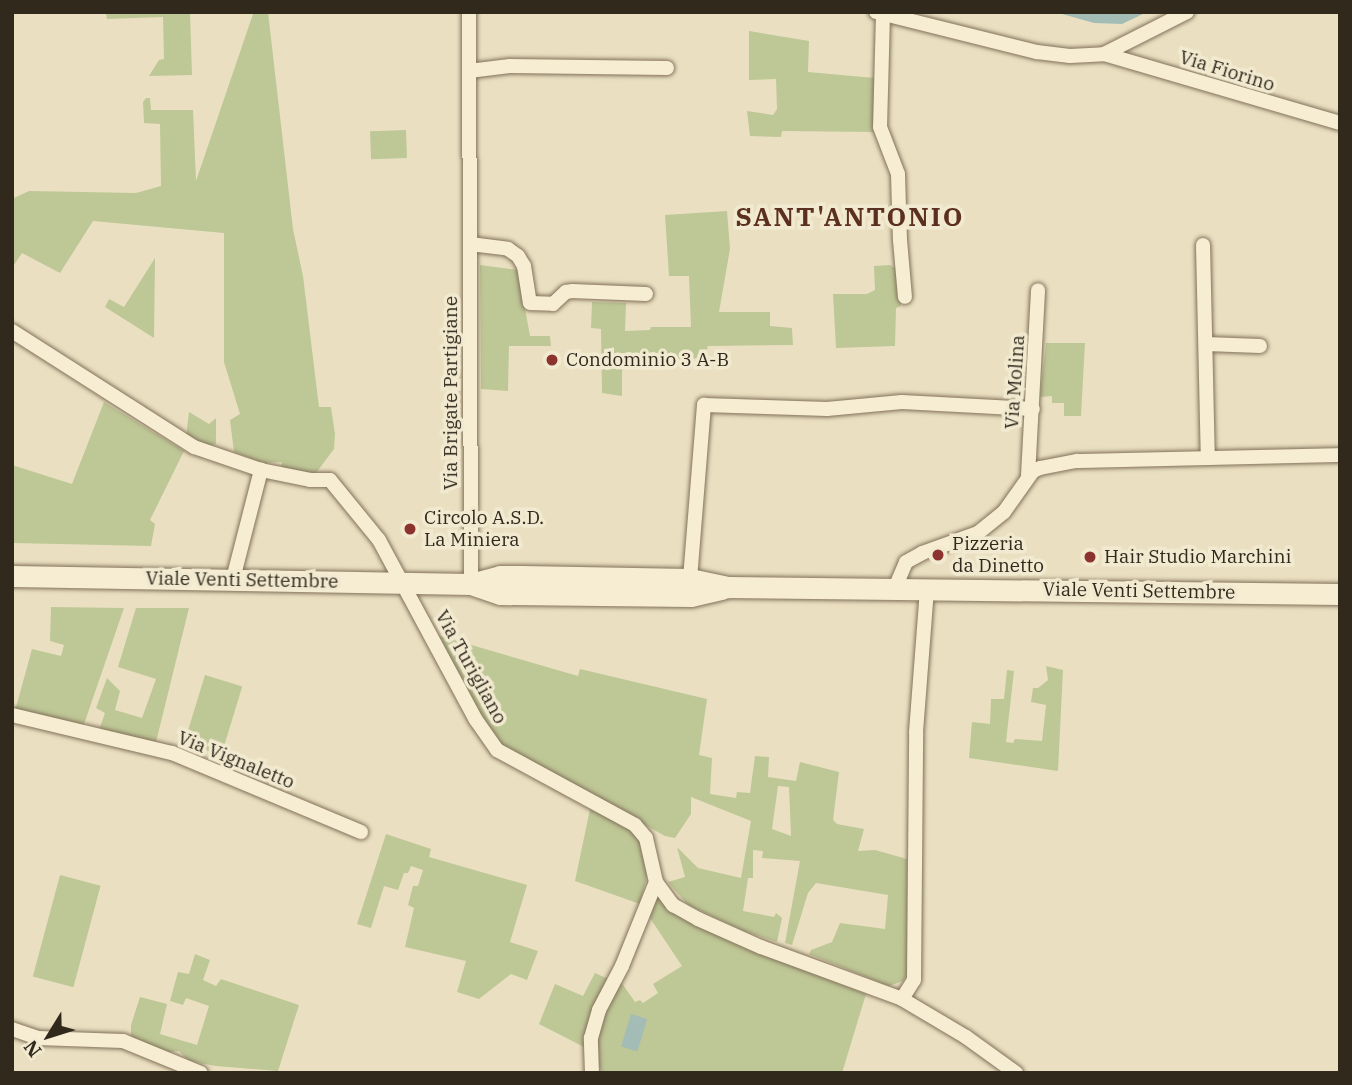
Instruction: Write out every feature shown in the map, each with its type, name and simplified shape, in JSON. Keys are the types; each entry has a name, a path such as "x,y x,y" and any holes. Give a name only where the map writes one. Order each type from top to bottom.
{"main road":[{"name":"Viale Venti Settembre","path":"12,576 471,584 500,576 690,579 729,587 1340,594"},
{"name":"Viale Venti Settembre","path":"471,584 500,594 691,596 729,587"}],"street":[{"name":"Via Brigate Partigiane","path":"469,12 471,584"},
{"path":"905,298 898,174 880,127 880,13 1037,52 1070,56 1104,54 1187,12"},
{"name":"Via Fiorino","path":"1104,54 1340,123"},
{"path":"469,71 510,66 667,68"},
{"path":"470,244 508,249 518,256 524,267 530,303 553,304 566,292 646,294"},
{"path":"1203,245 1208,458"},
{"name":"Via Molina","path":"895,588 906,562 978,533 1004,512 1028,476 1038,290"},
{"name":"Via Turigliano","path":"12,331 176,438 226,460 261,471 310,480 330,480 367,522 476,720 497,750 635,825 646,838 656,882 673,905 779,955 902,999 966,1037 1016,1073"},
{"path":"1206,344 1260,346"},
{"path":"690,579 704,405 827,409 902,402 1033,409"},
{"path":"1028,476 1040,468 1077,461 1340,455"},
{"path":"233,579 261,471"},
{"path":"902,999 914,980 916,732 927,588"},
{"name":"Via Vignaletto","path":"12,715 172,753 361,832"},
{"path":"592,1073 591,1038 600,1010 656,882"},
{"path":"12,1030 38,1038 123,1041 201,1073"}],"green space":[{"path":"190,12 192,75 149,76 159,60 164,59 163,17 107,19 106,13"},
{"path":"268,12 293,229 303,276 319,407 331,407 335,434 334,449 316,473 281,469 282,462 263,463 234,452 230,420 240,414 224,362 224,233 93,221 60,273 22,253 12,268 12,199 29,191 136,193 161,186 160,124 144,123 143,102 146,98 150,98 151,110 193,110 196,181 253,14"},
{"path":"749,31 809,41 808,72 875,78 874,132 782,131 781,137 750,136 747,111 773,115 777,109 776,79 749,80"},
{"path":"406,130 407,158 371,159 370,131"},
{"path":"727,211 730,249 719,312 770,312 770,326 792,328 793,345 708,346 704,358 632,360 624,365 622,372 622,396 602,393 601,329 591,328 592,302 626,303 625,331 650,330 651,327 691,327 689,276 669,276 665,215"},
{"path":"155,258 154,338 105,307 109,299 124,307"},
{"path":"480,265 518,270 530,336 550,336 551,346 509,346 508,391 481,389"},
{"path":"890,265 898,270 901,306 896,308 895,346 836,348 833,294 867,294 875,290 874,266"},
{"path":"1046,343 1085,343 1081,416 1064,416 1064,403 1052,403 1052,396 1040,397"},
{"path":"104,402 184,451 150,520 155,524 151,546 12,543 12,465 72,484"},
{"path":"189,412 209,424 216,418 216,444 209,446 186,437"},
{"path":"51,607 124,608 83,727 15,711 32,649 61,656 64,645 50,641"},
{"path":"136,608 189,608 156,742 99,730 105,713 96,708 107,678 120,691 115,710 142,718 156,679 118,667"},
{"path":"437,635 578,676 580,669 707,699 699,755 712,758 710,794 736,798 737,792 750,793 755,756 769,757 768,777 796,781 800,762 839,772 833,820 837,824 864,829 858,851 875,850 907,859 907,974 903,981 889,986 809,954 811,950 832,942 840,923 885,929 888,895 816,883 808,893 792,945 785,943 800,861 762,858 763,851 753,850 753,878 748,878 743,911 774,917 776,913 782,918 777,942 744,931 688,905 668,882 685,877 677,847 698,868 741,878 751,821 691,797 691,814 675,838 665,836 506,748 489,732","holes":["778,786 789,787 791,836 772,829"]},
{"path":"1046,666 1063,670 1058,771 969,758 972,722 990,724 991,699 1004,699 1007,670 1014,671 1006,742 1013,743 1015,739 1042,741 1046,705 1031,702 1033,688 1038,688 1048,680"},
{"path":"205,675 242,686 221,755 184,744"},
{"path":"590,809 630,829 641,844 647,875 640,904 575,881"},
{"path":"386,834 431,849 429,857 527,885 510,942 538,951 527,980 511,974 479,999 457,992 466,961 405,947 414,908 408,905 413,886 418,886 423,870 411,866 408,873 404,873 398,890 384,886 371,928 357,924"},
{"path":"60,875 101,886 73,987 33,976"},
{"path":"656,894 783,962 866,994 842,1073 604,1073 600,1069 595,1052 599,1026 619,979 635,1002 640,1000 643,1003 658,993 653,984 682,966 648,915"},
{"path":"195,954 210,960 203,980 216,986 221,979 299,1005 278,1071 189,1061 179,1051 165,1053 131,1039 131,1025 140,997 167,1004 160,1034 197,1045 209,1006 186,998 183,1005 170,1001 178,972 189,974"},
{"path":"595,973 608,979 584,1047 539,1024 555,984 583,996"}],"water":[{"path":"1055,12 1147,12 1122,24 1094,23"},
{"path":"631,1014 647,1019 637,1051 621,1047"}],"place":[{"name":"Condominio 3 A-B","path":"552,360"},
{"name":"Circolo A.S.D. La Miniera","path":"410,529"},
{"name":"Pizzeria da Dinetto","path":"938,555"},
{"name":"Hair Studio Marchini","path":"1090,557"}],"district":[{"name":"SANT'ANTONIO","path":"850,217"}]}
